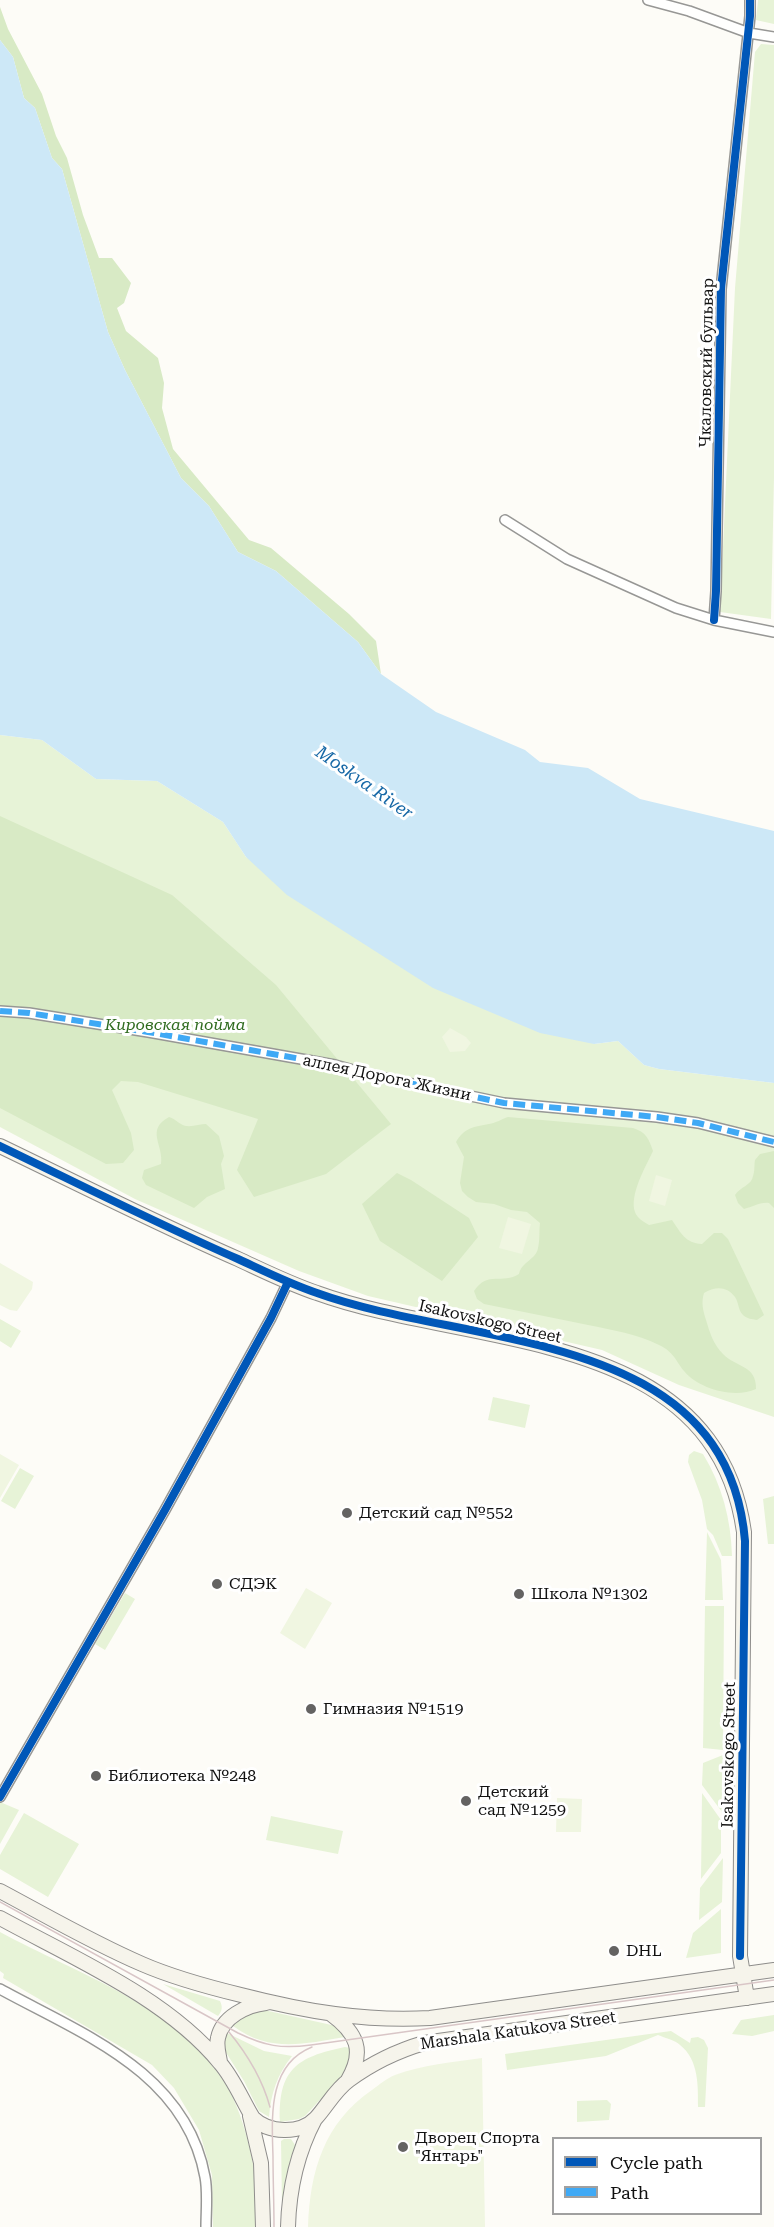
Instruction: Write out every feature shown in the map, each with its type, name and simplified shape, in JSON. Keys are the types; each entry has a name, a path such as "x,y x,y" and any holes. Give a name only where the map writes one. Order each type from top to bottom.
{"main road":[{"name":"Isakovskogo Street","path":"0,1146 288,1282 339,1300 546,1348 598,1363 670,1399 698,1425 724,1463 734,1486 745,1541 740,1956 747,1998"},
{"name":"Marshala Katukova Street","path":"0,1891 144,1965 202,1986 331,2014 389,2019 430,2018 774,1970"},
{"path":"0,1918 151,2002 185,2028 220,2062 259,2124 272,2129 297,2128 315,2119"},
{"name":"Marshala Katukova Street","path":"315,2119 348,2081 393,2054 424,2043 774,1994"},
{"path":"220,2062 218,2038 224,2025 245,2009 272,2003"},
{"path":"331,2014 348,2027 356,2044 355,2069 348,2081"},
{"path":"247,2108 261,2163 263,2227"},
{"path":"288,2227 288,2211 296,2166 315,2119"}],"street":[{"path":"648,0 689,11 749,33 774,37"},
{"name":"Чкаловский бульвар","path":"714,620 721,289 749,33 750,0"},
{"path":"506,520 567,559 676,608 714,620 774,632"},
{"name":"аллея Дорога Жизни","path":"0,1011 29,1013 137,1030 335,1065 375,1076 504,1102 698,1123 774,1142"},
{"path":"0,1797 165,1510 272,1318 288,1282"},
{"path":"0,1989 118,2054 144,2073 166,2094 192,2135 205,2177 206,2227"}],"green space":[{"path":"758,0 774,0 774,24 756,20"},
{"path":"0,7 8,29 42,94 56,136 67,158 83,215 99,258 112,258 131,283 124,303 117,308 126,331 158,358 164,383 162,408 173,449 249,540 271,548 349,614 376,641 381,674 358,642 276,571 238,552 209,506 181,478 108,332 62,169 52,158 35,108 24,98 13,57 0,40"},
{"path":"761,44 774,45 774,477 771,619 720,612 735,288 755,52"},
{"name":"Кировская пойма","path":"0,735 42,740 96,779 157,781 223,822 246,857 594,1044 618,1041 644,1065 659,1069 774,1083 774,1417 679,1385 602,1350 368,1296 299,1271 135,1199 0,1127"},
{"path":"0,816 172,895 276,985 391,1124 326,1174 254,1197 237,1170 258,1119 138,1082 121,1081 112,1090 131,1133 134,1150 123,1163 106,1164 0,1108"},
{"path":"450,1028 466,1037 471,1043 465,1051 450,1052 442,1037"},
{"path":"169,1117 187,1126 206,1124 219,1136 224,1156 221,1164 225,1189 207,1197 194,1208 146,1185 142,1178 144,1170 161,1164 157,1138 158,1127"},
{"path":"508,1117 633,1128 644,1134 653,1151 636,1189 635,1212 649,1225 672,1220 691,1242 702,1244 714,1233 722,1233 728,1239 764,1315 757,1320 746,1317 741,1313 732,1293 721,1288 704,1293 703,1310 710,1334 717,1346 723,1354 753,1375 756,1389 738,1393 728,1392 698,1383 684,1371 668,1350 642,1338 484,1304 477,1299 474,1291 479,1285 490,1279 513,1277 519,1274 523,1266 535,1255 539,1245 540,1223 527,1212 476,1202 462,1191 460,1183 464,1157 456,1142 459,1137 470,1128 494,1123"},
{"path":"774,1151 774,1208 769,1203 765,1203 744,1209 738,1203 735,1195 752,1179 755,1160 760,1154"},
{"path":"397,1173 469,1218 478,1237 442,1281 380,1241 362,1204"},
{"path":"656,1175 672,1180 665,1206 649,1201"},
{"path":"508,1217 531,1224 522,1254 499,1248"},
{"path":"0,1263 33,1282 32,1289 17,1311 0,1305"},
{"path":"0,1319 21,1331 11,1348 0,1341"},
{"path":"493,1397 530,1405 525,1428 488,1420"},
{"path":"694,1451 703,1454 720,1490 730,1529 732,1556 722,1556 713,1535 707,1529 702,1500 688,1462 689,1455"},
{"path":"0,1454 19,1465 0,1498"},
{"path":"20,1468 34,1476 15,1509 1,1501"},
{"path":"774,1496 774,1544 768,1544 763,1499"},
{"path":"707,1532 721,1560 723,1600 705,1600"},
{"path":"306,1588 332,1603 305,1649 280,1633"},
{"path":"125,1593 135,1599 105,1650 95,1644"},
{"path":"705,1606 724,1606 723,1750 703,1748"},
{"path":"723,1755 722,1812 702,1785 703,1763"},
{"path":"702,1793 721,1820 721,1853 701,1879"},
{"path":"557,1798 582,1799 581,1832 556,1832"},
{"path":"0,1802 19,1810 0,1844"},
{"path":"24,1813 79,1844 48,1897 0,1869 0,1855"},
{"path":"271,1816 343,1831 338,1854 266,1840"},
{"path":"723,1858 722,1902 699,1920 700,1888"},
{"path":"721,1909 721,1953 686,1958 693,1933"},
{"path":"0,1932 95,1979 157,2015 184,2036 209,2061 229,2090 245,2132 255,2176 256,2227 213,2227 212,2175 199,2130 174,2088 152,2065 3,1978 4,1974 0,1971"},
{"path":"163,1984 220,2001 222,2007 218,2016"},
{"path":"264,2010 336,2026 341,2029 345,2037 301,2044 274,2043 247,2035 233,2026 244,2016"},
{"path":"774,2015 774,2031 752,2036 732,2034 741,2020"},
{"path":"671,2031 690,2043 691,2038 698,2037 704,2040 708,2048 705,2107 698,2107 696,2074 691,2058 678,2043 658,2035 606,2056 507,2070 505,2054"},
{"path":"227,2033 264,2051 292,2056 282,2070 276,2085 269,2117 259,2111 225,2051 224,2037"},
{"path":"345,2047 350,2048 351,2059 343,2075 305,2116 280,2122 282,2090 293,2069 302,2061"},
{"name":"Дворец Спорта \"Янтарь\"","path":"482,2058 485,2227 308,2227 309,2206 316,2168 331,2133 356,2103 395,2075 427,2066"},
{"path":"607,2100 611,2104 609,2120 577,2122 577,2101"},
{"path":"291,2139 295,2145 282,2205 281,2141"}],"water":[{"name":"Moskva River","path":"0,40 13,57 24,98 35,108 52,158 62,169 108,332 125,370 181,478 209,506 238,552 276,571 358,642 381,674 436,712 525,750 540,762 588,768 640,799 774,831 774,1083 659,1069 644,1065 618,1041 594,1044 540,1033 433,988 287,895 246,857 223,822 157,781 96,779 42,740 0,735"}],"tram line":[{"path":"0,1902 238,2033 265,2044 291,2047 774,1980"},
{"path":"229,2032 254,2067 270,2107"},
{"path":"274,2227 272,2126 275,2094 287,2066 297,2055 312,2047"}],"marked path":[{"path":"0,1011 29,1013 148,1032 335,1065 375,1076 504,1103 657,1117 698,1123 774,1142"}],"cycle path":[{"path":"714,620 721,289 750,0"},
{"path":"0,1146 178,1232 297,1286 378,1311 514,1339 581,1357 641,1383 692,1420 728,1471 745,1541 740,1956"},
{"path":"0,1797 165,1510 271,1318 288,1282"}],"place":[{"name":"Детский сад №552","path":"347,1513"},
{"name":"СДЭК","path":"217,1584"},
{"name":"Школа №1302","path":"519,1594"},
{"name":"Гимназия №1519","path":"311,1709"},
{"name":"Библиотека №248","path":"96,1776"},
{"name":"Детский сад №1259","path":"466,1801"},
{"name":"DHL","path":"614,1951"},
{"name":"Дворец Спорта \"Янтарь\"","path":"403,2147"}]}
